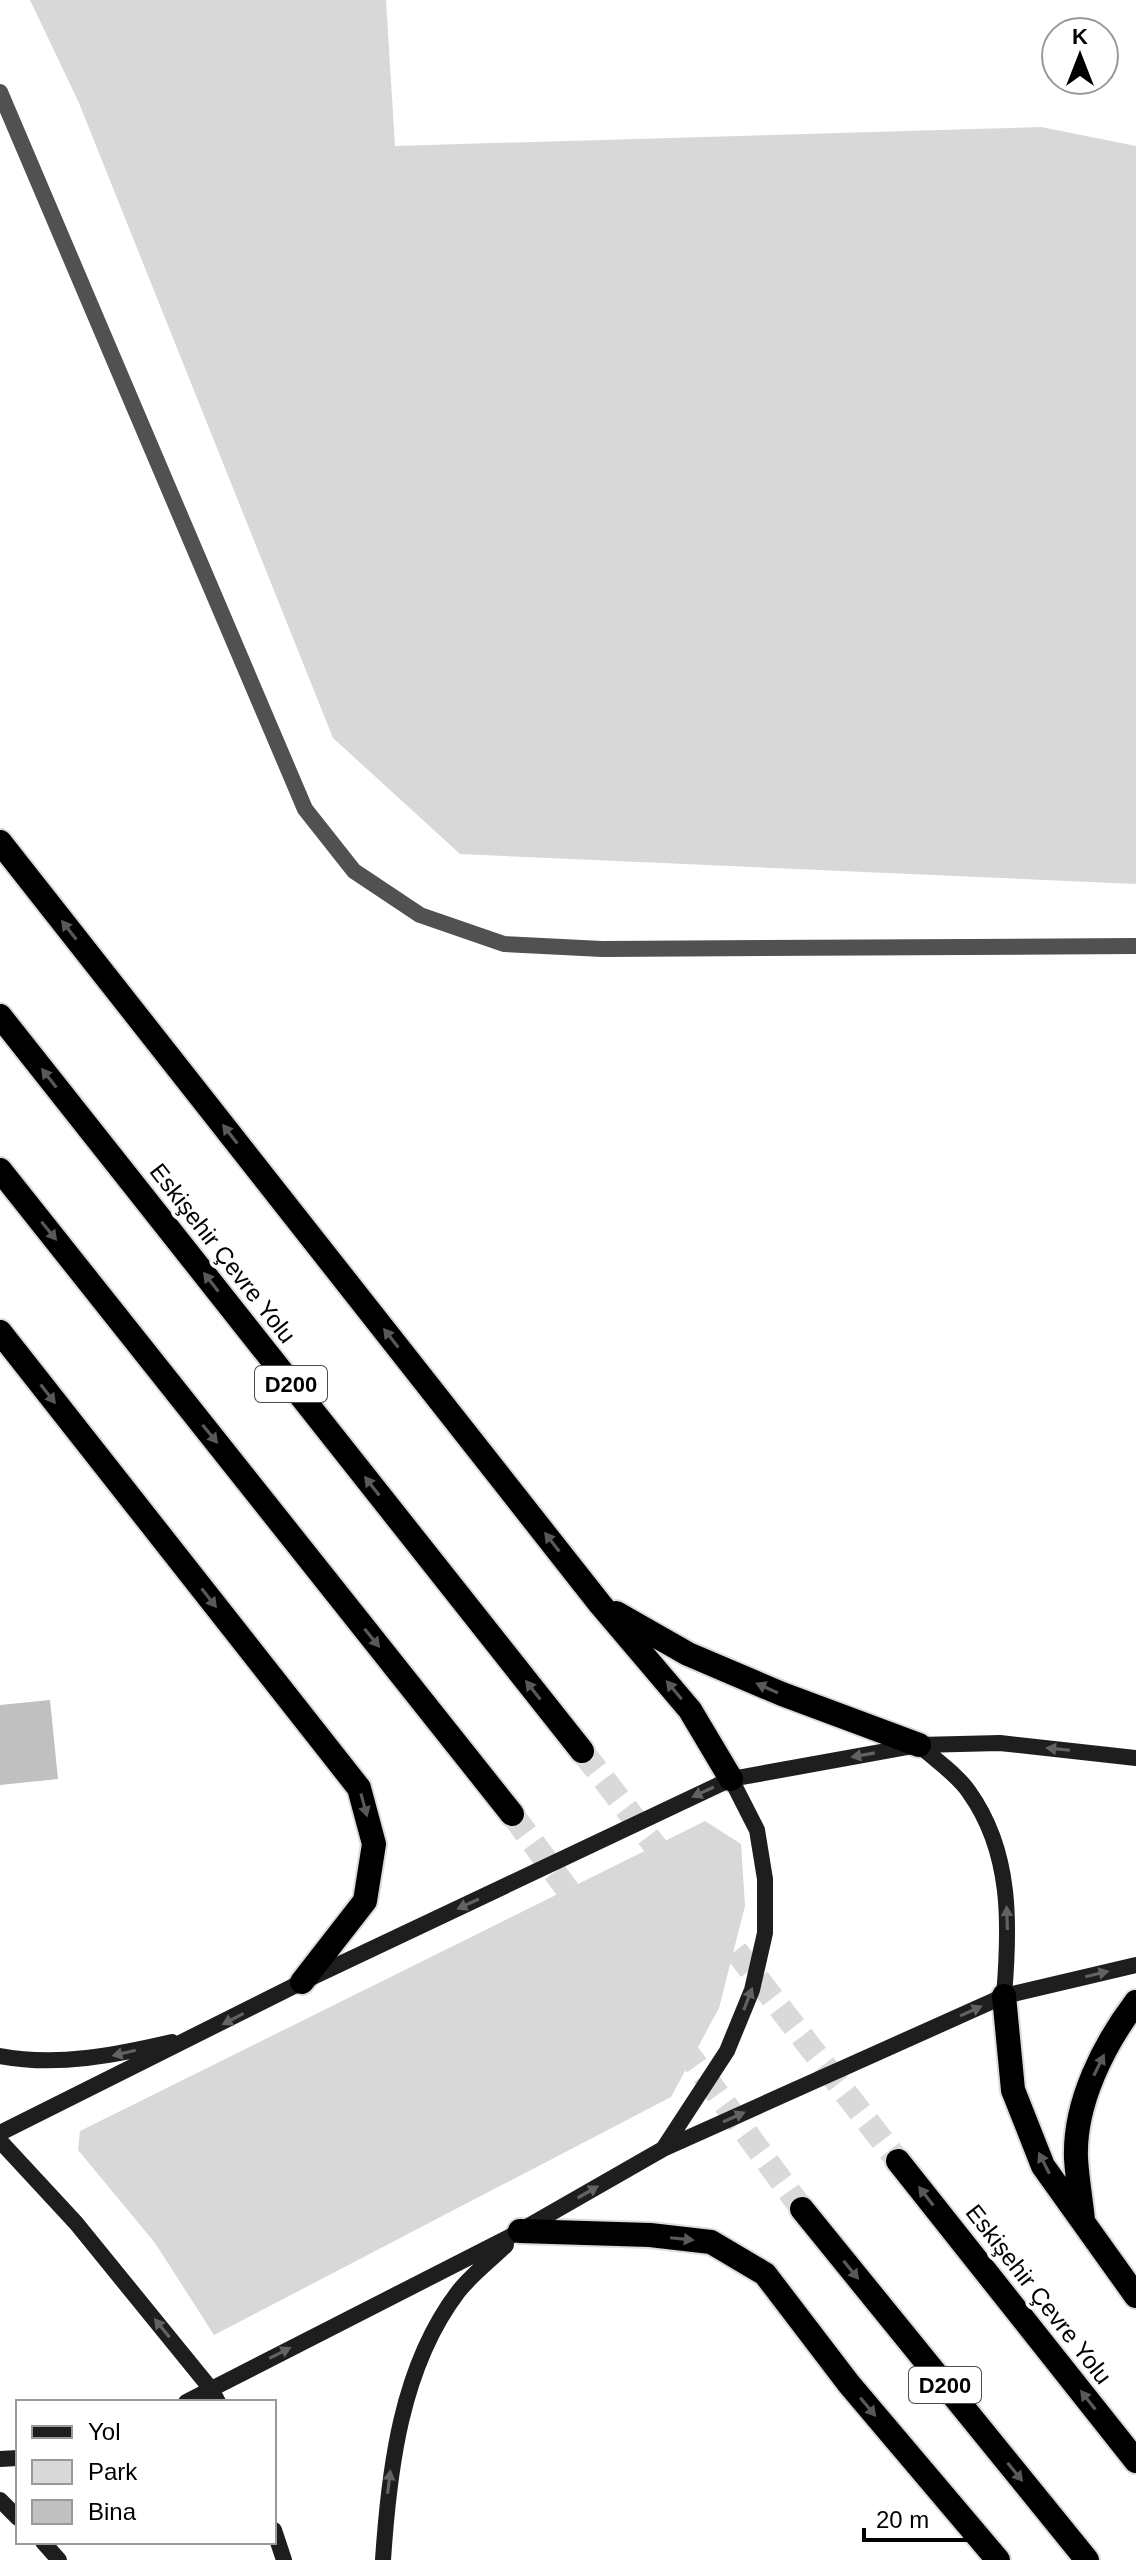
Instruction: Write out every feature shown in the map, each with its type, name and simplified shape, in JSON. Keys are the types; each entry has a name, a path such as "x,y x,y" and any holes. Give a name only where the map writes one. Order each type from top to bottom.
{"highway":[{"path":"0,842 600,1604 690,1710 731,1779"},
{"name":"Eskişehir Çevre Yolu","path":"0,1016 582,1751"},
{"path":"0,1170 512,1814"},
{"path":"0,1332 359,1788 374,1844 365,1901 302,1982"},
{"path":"600,1604 688,1654 782,1694 919,1745"},
{"path":"1004,1996 1013,2090 1043,2166 1136,2296"},
{"path":"1084,2223 1076,2155 1087,2089 1120,2023 1136,2002"},
{"name":"Eskişehir Çevre Yolu","path":"898,2161 1136,2461"},
{"name":"D200","path":"802,2209 1087,2560"},
{"path":"520,2231 650,2235 711,2242 765,2274 849,2384 998,2560"}],"street":[{"path":"0,2133 200,2036 302,1982 731,1779 919,1745 1000,1743 1136,1758"},
{"path":"919,1745 968,1790 994,1835 1006,1889 1008,1944 1004,1996"},
{"path":"663,2149 727,2051 752,1990 765,1933 765,1879 757,1830 731,1779"},
{"path":"194,2400 214,2395 520,2231 663,2149 1004,1996 1136,1965"},
{"path":"0,2056 18,2059 102,2058 200,2036"},
{"path":"0,2141 76,2223 214,2395"},
{"path":"383,2560 388,2475 419,2359 458,2291 520,2231"},
{"path":"0,2500 16,2516"},
{"path":"276,2536 284,2560"},
{"path":"45,2544 59,2560"}],"lane":[{"path":"0,92 305,809 354,871 420,915 504,944 602,949 1136,946"}],"green space":[{"path":"30,0 386,0 395,146 1041,127 1136,146 1136,884 460,854 333,738 79,103"},
{"path":"705,1821 741,1844 745,1906 719,2008 671,2097 214,2335 155,2243 78,2150 80,2131"}],"building":[{"path":"50,1700 58,1779 0,1785 0,1705"}],"tunnel":[{"path":"582,1751 898,2161"},
{"path":"512,1814 802,2209"}]}
